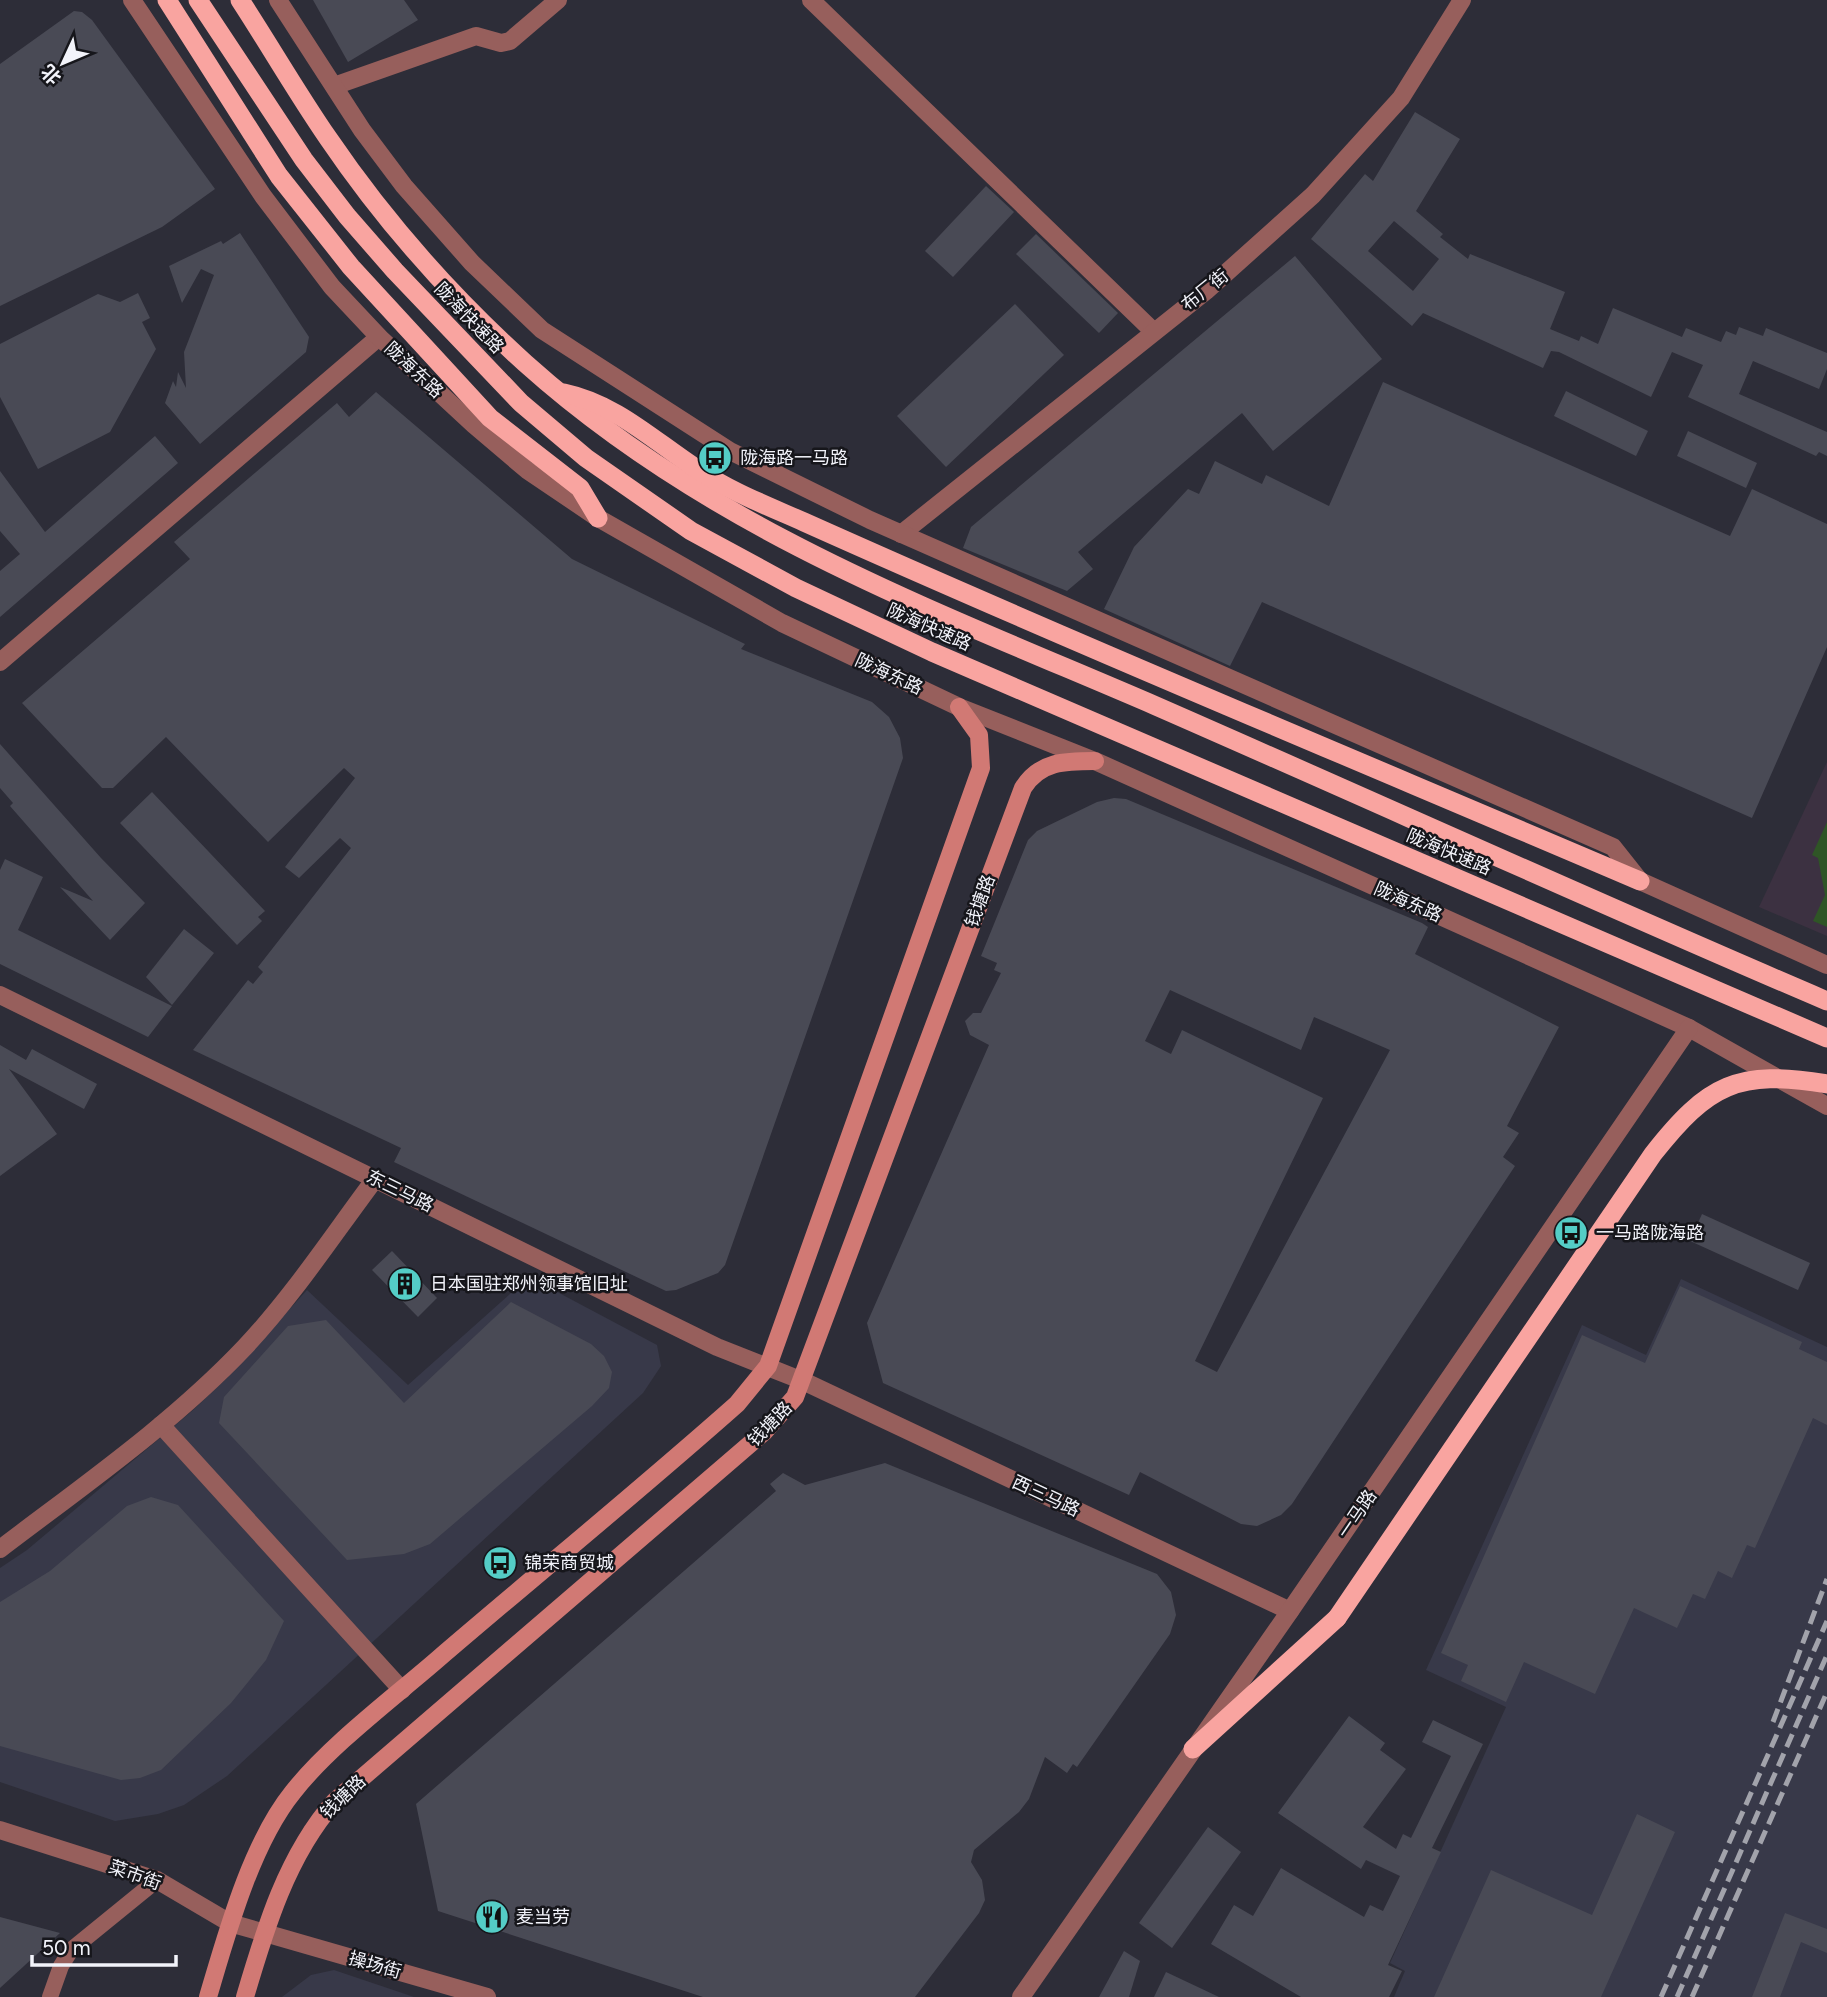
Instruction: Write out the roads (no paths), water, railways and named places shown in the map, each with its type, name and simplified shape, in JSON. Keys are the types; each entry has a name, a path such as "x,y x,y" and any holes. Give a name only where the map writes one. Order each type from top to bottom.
{"highway":[{"path":"167,0 279,176 351,267 490,418 580,488 598,518"},
{"name":"陇海快速路","path":"198,0 304,160 395,271 521,403 586,458 691,531 796,588 932,652 1827,1038"},
{"name":"陇海快速路","path":"240,0 330,141 372,196 484,324 560,392 688,487 763,531 843,569 1827,1001"},
{"path":"560,392 590,398 632,423 699,471 743,494 1201,695 1640,881"},
{"path":"1194,1749 1337,1618 1645,1165 1676,1125 1700,1102 1744,1081 1787,1077 1827,1084"}],"main road":[{"path":"208,1997 230,1923 269,1831 292,1793 310,1772 402,1690 730,1411 757,1384 768,1366 981,768 979,735 959,707"},
{"name":"钱塘路","path":"245,1997 264,1934 301,1847 335,1801 764,1432 789,1405 803,1381 1023,788 1030,776 1051,764 1095,761"}],"street":[{"name":"陇海东路","path":"132,0 263,196 332,287 379,337 474,425 527,470 598,518 782,623 959,707 1095,761 1689,1028 1827,1106"},
{"path":"278,0 362,130 404,186 472,263 542,330 730,451 901,534 1613,847 1640,881 1827,965"},
{"path":"334,86 476,36 501,43 510,41 558,0"},
{"path":"811,0 1153,331"},
{"name":"布厂街","path":"901,534 1274,232 1351,156 1401,98 1462,0"},
{"path":"0,662 379,337"},
{"name":"东三马路","path":"0,995 717,1347 803,1381"},
{"name":"一马路","path":"1021,1997 1290,1611 1689,1028"},
{"path":"0,1549 161,1425 247,1345 375,1179"},
{"name":"西三马路","path":"803,1381 1290,1611"},
{"path":"161,1425 402,1690"},
{"name":"菜市街","path":"0,1830 157,1880 230,1923 264,1934"},
{"path":"50,1997 61,1966 71,1950 157,1880"},
{"name":"操场街","path":"264,1934 487,1997"}],"railway":[{"path":"1773,1722 1827,1579"},
{"path":"1661,1997 1827,1621"},
{"path":"1677,1997 1827,1655"},
{"path":"1692,1997 1827,1692"}],"place":[{"name":"陇海路一马路","path":"715,458"},
{"name":"一马路陇海路","path":"1571,1233"},
{"name":"日本国驻郑州领事馆旧址","path":"405,1284"},
{"name":"锦荣商贸城","path":"500,1563"},
{"name":"麦当劳","path":"492,1917"}]}
